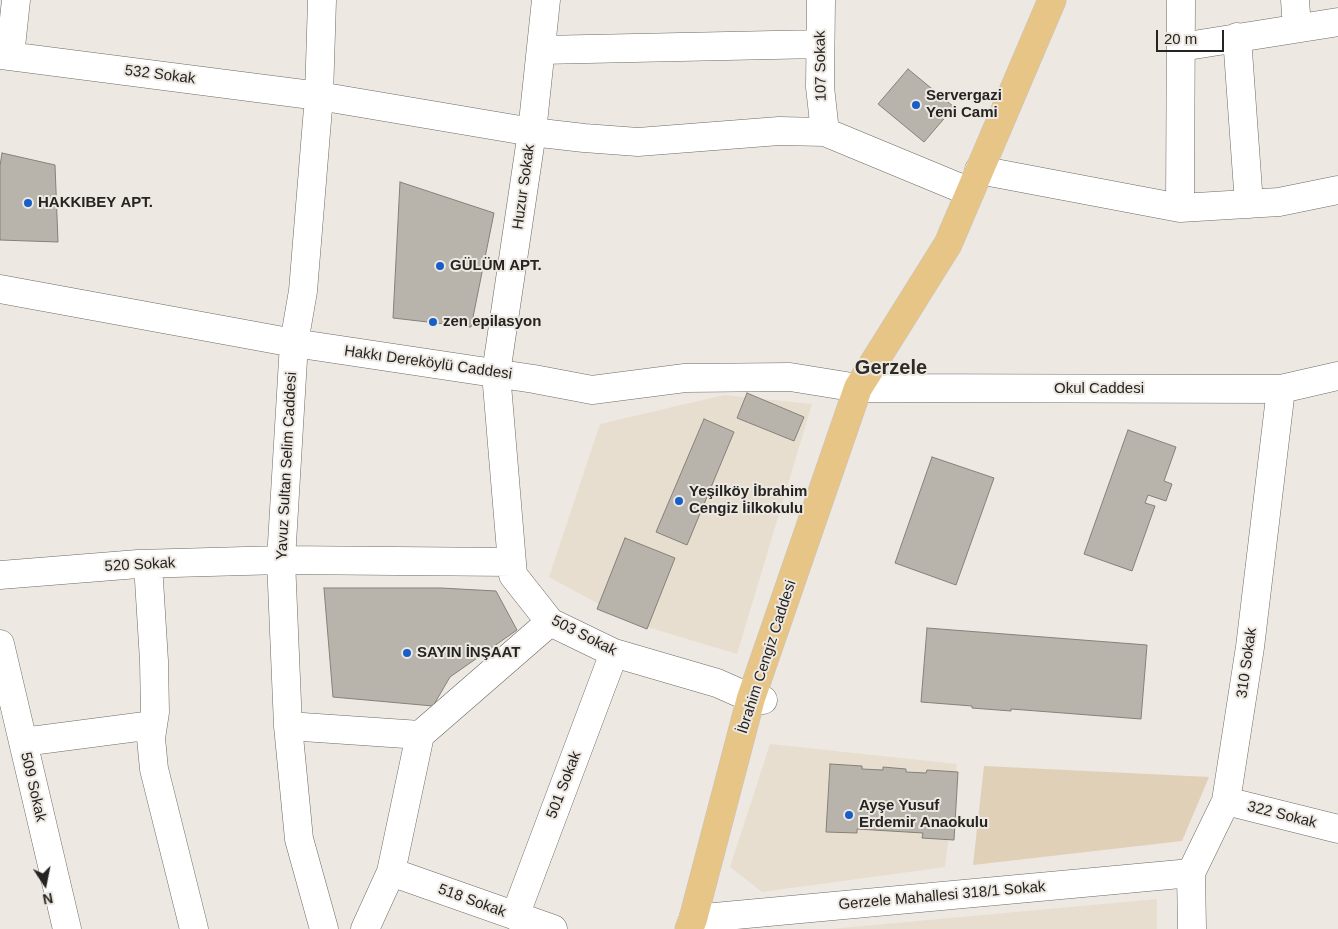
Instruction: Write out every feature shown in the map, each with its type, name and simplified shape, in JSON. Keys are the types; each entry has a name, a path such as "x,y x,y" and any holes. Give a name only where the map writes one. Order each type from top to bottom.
{"main road":[{"name":"İbrahim Cengiz Caddesi","path":"697,924 757,699 853,437 858,388 948,244 1052,0"}],"street":[{"path":"5,56 16,0"},
{"name":"Yavuz Sultan Selim Caddesi","path":"322,0 319,96 303,291 294,343 281,560 288,726 299,839 324,929"},
{"name":"Huzur Sokak","path":"496,373 532,132 546,0"},
{"name":"107 Sokak","path":"821,0 820,87 825,132"},
{"path":"1180,208 1181,0"},
{"path":"1295,0 1297,28"},
{"path":"1181,46 1338,22"},
{"path":"1237,38 1249,204"},
{"path":"542,50 820,44"},
{"name":"532 Sokak","path":"5,56 319,96 532,132 584,138 638,142 779,131 825,132"},
{"path":"825,132 974,181 1180,208 1279,202 1338,190"},
{"name":"Hakkı Dereköylü Caddesi","path":"0,290 294,343 496,373 592,390 685,378 790,377 858,388"},
{"name":"503 Sokak","path":"496,373 512,575 550,622 614,653 717,683 757,699"},
{"name":"Okul Caddesi","path":"858,388 1281,389 1338,376"},
{"name":"310 Sokak","path":"1192,929 1191,873 1226,801 1250,647 1281,389"},
{"name":"520 Sokak","path":"0,575 148,564 281,560 512,562"},
{"path":"148,564 155,712 151,738 154,769 194,929"},
{"path":"365,929 391,872 420,735 550,622"},
{"name":"509 Sokak","path":"0,644 67,929"},
{"name":"501 Sokak","path":"515,916 614,653"},
{"path":"23,742 153,726"},
{"path":"288,726 420,735"},
{"name":"322 Sokak","path":"1226,801 1338,829"},
{"name":"518 Sokak","path":"391,872 553,929"},
{"name":"Gerzele Mahallesi 318/1 Sokak","path":"697,924 1191,873"}],"shaded area":[{"name":"Yeşilköy İbrahim Cengiz İilkokulu","path":"724,395 812,404 737,654 634,623 549,577 600,424"},
{"name":"Ayşe Yusuf Erdemir Anaokulu","path":"770,744 957,764 945,867 762,892 730,867"},
{"path":"984,766 1209,777 1182,841 973,865"},
{"path":"1157,899 1157,929 831,929"}],"building":[{"name":"Servergazi Yeni Cami","path":"908,69 954,107 924,142 878,104"},
{"name":"HAKKIBEY APT.","path":"2,153 55,165 58,242 0,240 0,166"},
{"name":"GÜLÜM APT.","path":"400,182 494,213 471,327 393,318"},
{"path":"747,393 804,417 794,441 737,418"},
{"path":"704,419 734,432 687,545 656,532"},
{"path":"1128,430 1176,447 1164,481 1172,484 1166,501 1148,495 1145,503 1155,506 1132,571 1084,554"},
{"path":"932,457 994,478 956,585 895,563"},
{"path":"625,538 675,558 647,629 597,609"},
{"name":"SAYIN İNŞAAT","path":"324,588 441,588 496,591 517,630 450,677 433,706 333,697"},
{"path":"927,628 1147,645 1141,719 1011,709 1011,711 972,708 972,706 921,702"},
{"path":"830,764 862,766 862,769 883,770 883,767 906,769 906,772 926,773 927,770 958,772 954,840 922,838 923,833 857,829 857,833 826,832"}],"place":[{"name":"Servergazi Yeni Cami","path":"916,105"},
{"name":"HAKKIBEY APT.","path":"28,203"},
{"name":"GÜLÜM APT.","path":"440,266"},
{"name":"zen epilasyon","path":"433,322"},
{"name":"Yeşilköy İbrahim Cengiz İilkokulu","path":"679,501"},
{"name":"SAYIN İNŞAAT","path":"407,653"},
{"name":"Ayşe Yusuf Erdemir Anaokulu","path":"849,815"}],"district":[{"name":"Gerzele","path":"891,368"}]}
